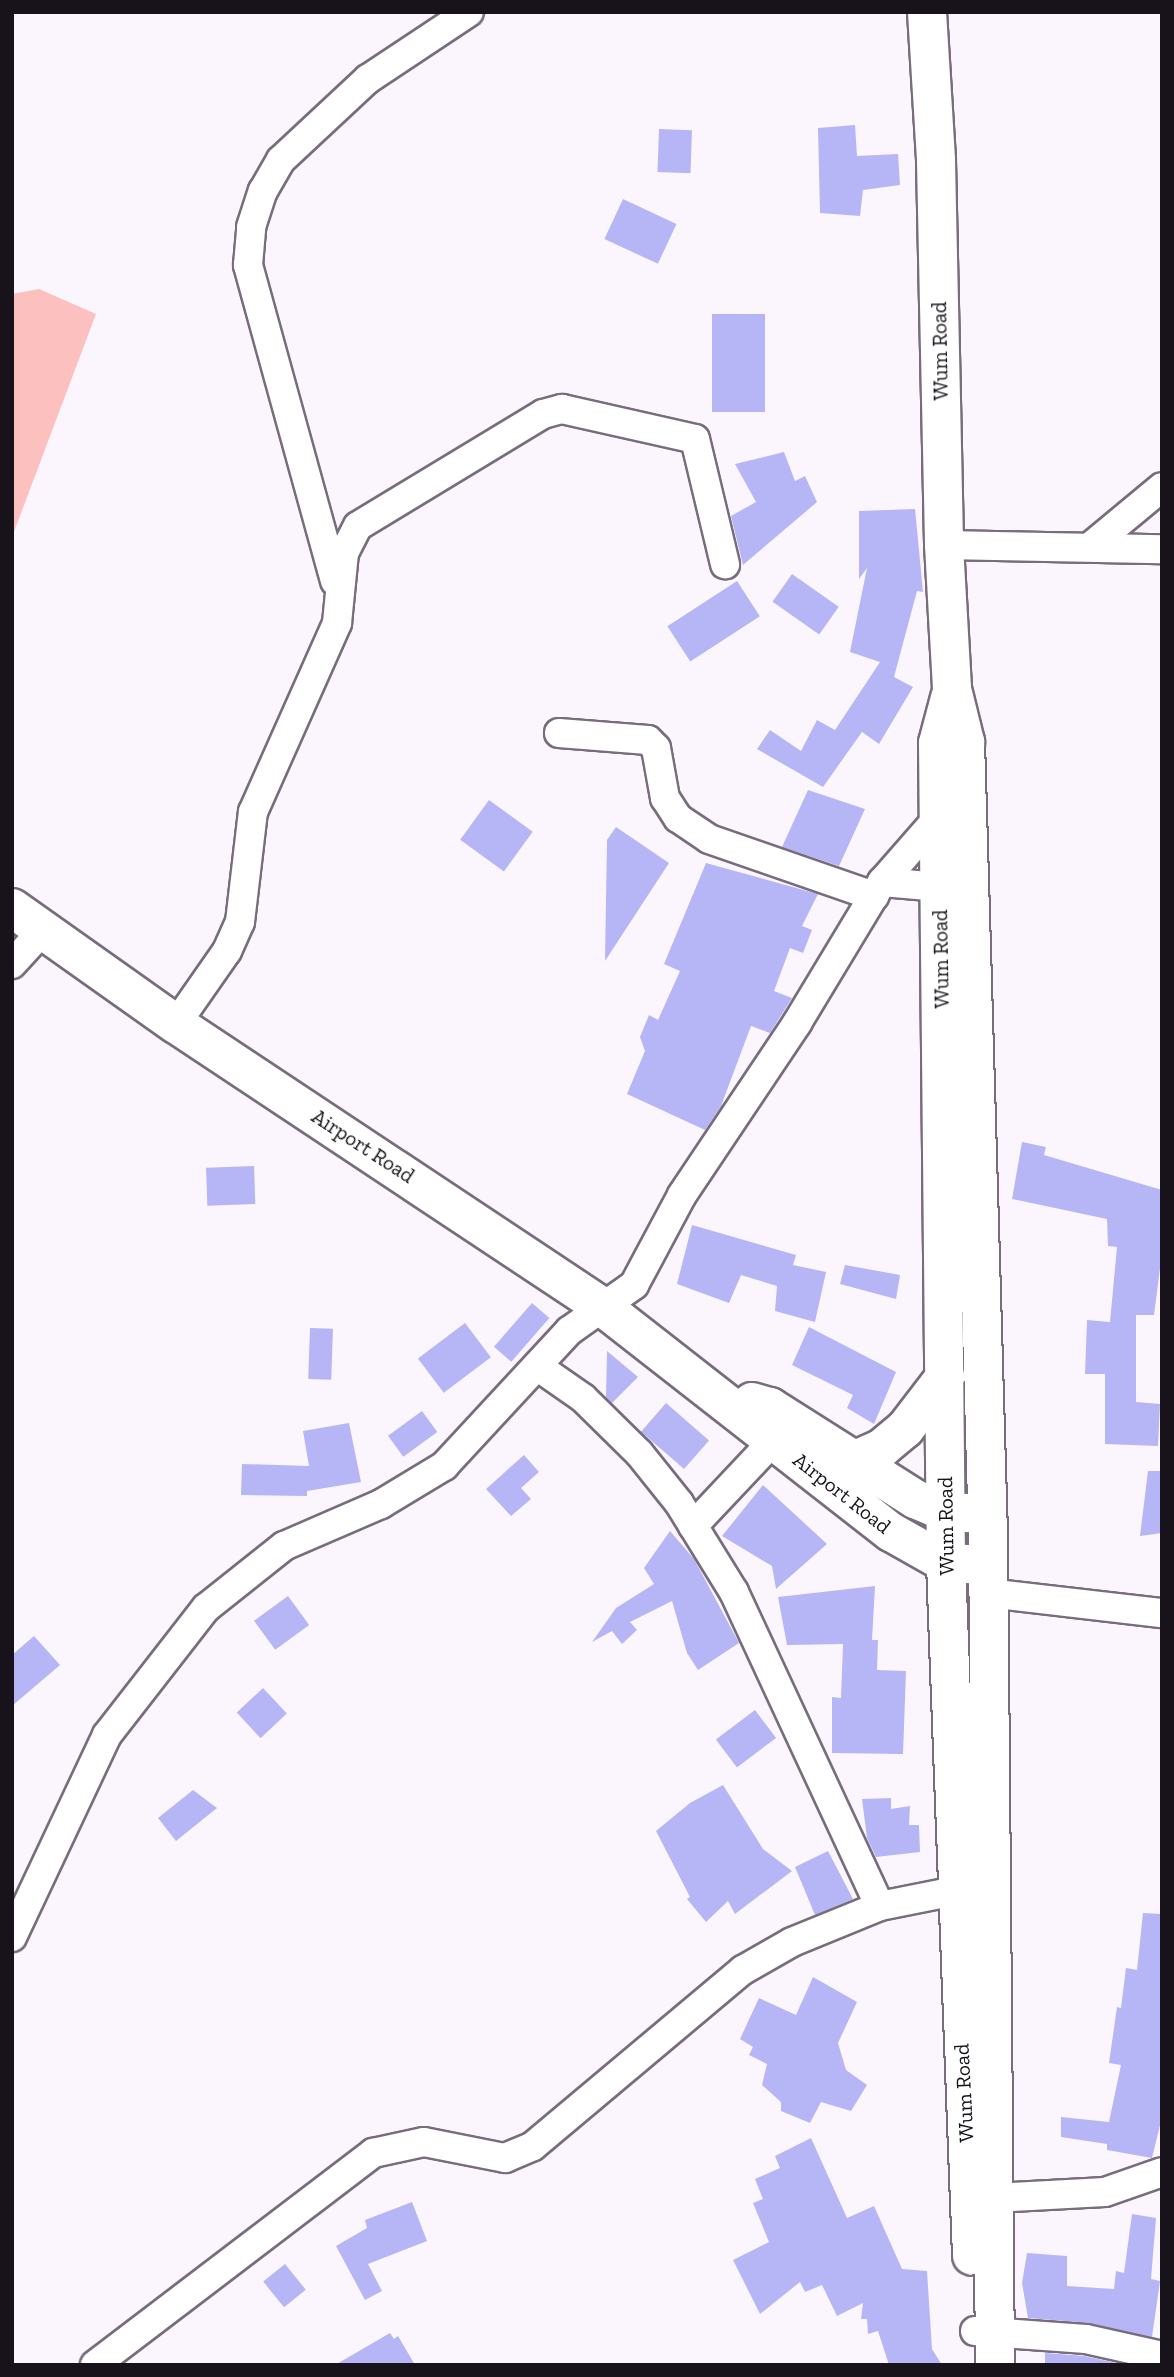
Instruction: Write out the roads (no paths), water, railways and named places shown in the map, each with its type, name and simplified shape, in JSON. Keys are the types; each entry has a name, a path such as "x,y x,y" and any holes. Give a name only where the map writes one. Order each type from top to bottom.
{"main road":[{"name":"Wum Road","path":"926,12 936,161 944,545 952,689 965,742 987,1514 993,1885 983,2199 985,2348"},
{"name":"Wum Road","path":"952,689 938,743 946,1563 955,1889 983,2199"},
{"name":"Airport Road","path":"12,908 176,1024 604,1308 891,1532 946,1563 988,1579"},
{"path":"853,1461 882,1448 905,1429 945,1377"},
{"name":"Airport Road","path":"709,1391 770,1407 853,1461 946,1512 987,1514"}],"street":[{"path":"341,603 248,265 251,227 263,191 281,160 368,79 469,12"},
{"path":"176,1024 227,951 240,922 253,812 337,623 344,553 358,526 552,410 695,439 725,564"},
{"path":"1091,546 1162,486"},
{"path":"944,545 1091,546 1162,550"},
{"path":"559,733 648,740 656,748 665,798 678,818 709,839 878,889 940,887"},
{"path":"12,1937 107,1735 206,1608 284,1546 381,1504 443,1466 569,1331 634,1285 682,1195 797,1023 878,889 939,817"},
{"path":"12,964 43,929"},
{"path":"537,1366 583,1398 639,1453 693,1526 734,1592 880,1906"},
{"path":"693,1526 774,1440"},
{"path":"988,1579 1162,1613"},
{"path":"95,2365 329,2182 373,2153 424,2142 505,2158 533,2146 743,1970 792,1942 880,1906 955,1889 993,1885"},
{"path":"983,2199 1105,2192 1162,2172"},
{"path":"985,2348 1086,2339 1162,2356"}]}
